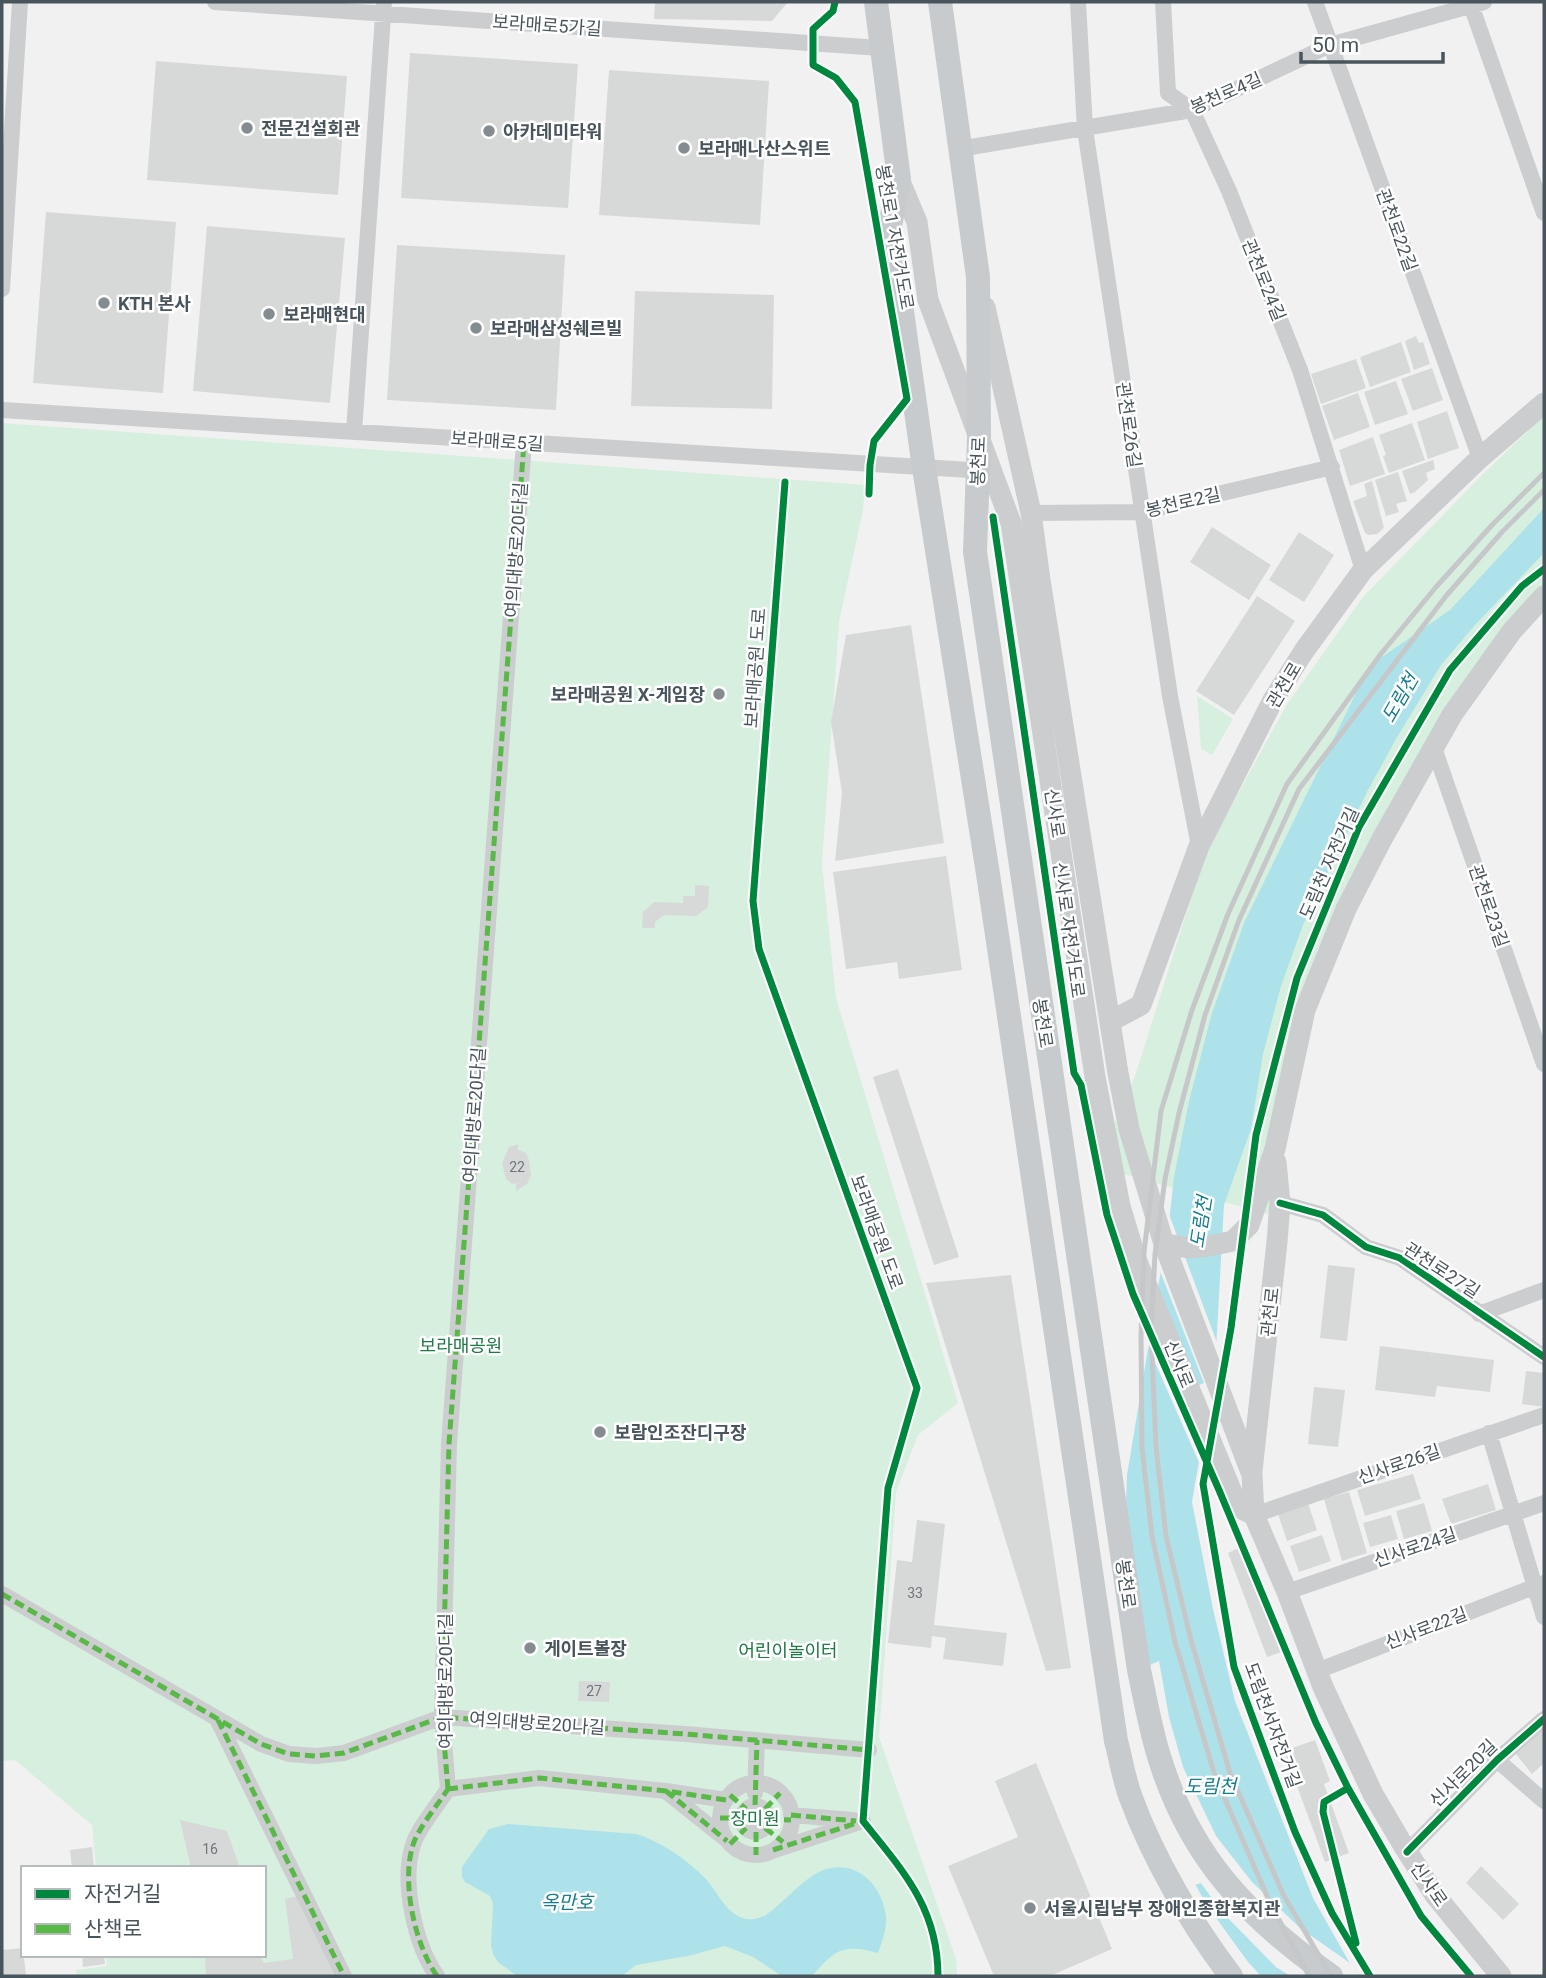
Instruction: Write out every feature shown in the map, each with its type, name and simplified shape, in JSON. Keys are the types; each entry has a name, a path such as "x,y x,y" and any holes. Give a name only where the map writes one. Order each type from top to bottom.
{"main road":[{"name":"봉천로","path":"876,2 899,179 890,226 1116,1741 1131,1797 1158,1858 1191,1916 1231,1976"},
{"name":"봉천로","path":"940,2 978,277 979,438 984,471 975,552 1139,1670 1158,1752 1171,1791 1189,1829 1215,1872 1251,1911 1290,1947 1331,1976"},
{"path":"899,179 917,222 928,300 979,438"},
{"name":"신사로","path":"978,277 1031,513 1129,1129 1164,1244 1252,1475 1246,1511"},
{"name":"관천로","path":"1111,1021 1141,1005 1199,846 1273,700 1304,651 1363,570 1480,458 1544,403"},
{"name":"신사로","path":"984,471 1011,523 1095,1077 1120,1206 1136,1259 1246,1511 1287,1592 1317,1671 1373,1794 1436,1895 1501,1976"},
{"name":"관천로","path":"1164,1244 1190,1248 1233,1241 1249,1225 1275,1149 1305,1010 1346,909 1452,715 1511,631 1544,596"},
{"name":"관천로","path":"1252,1475 1278,1242 1280,1203 1275,1149"}],"street":[{"path":"2,289 20,2"},
{"name":"보라매로5가길","path":"215,2 384,8 880,48"},
{"name":"관천로26길","path":"1078,2 1085,129 1170,696 1199,846"},
{"name":"관천로24길","path":"1163,2 1168,93 1192,110 1229,191 1300,370 1363,570"},
{"name":"관천로22길","path":"1315,2 1480,458"},
{"path":"1475,3 1544,213"},
{"name":"봉천로4길","path":"959,149 1192,110 1329,45 1475,3"},
{"path":"354,432 384,8"},
{"name":"보라매로5길","path":"2,410 984,471"},
{"name":"여의대방로20다길","path":"448,1789 442,1717 449,1444 523,443"},
{"name":"봉천로2길","path":"1031,513 1142,512 1332,467"},
{"name":"관천로23길","path":"1434,748 1544,1064"},
{"name":"관천로27길","path":"1280,1203 1323,1216 1366,1247 1400,1258 1544,1357"},
{"path":"1479,1314 1544,1290"},
{"name":"신사로26길","path":"1246,1511 1544,1415"},
{"path":"1489,1433 1512,1513 1540,1585 1544,1616"},
{"name":"신사로24길","path":"1287,1592 1544,1503"},
{"name":"신사로22길","path":"1317,1671 1540,1585"},
{"name":"여의대방로20나길","path":"2,1594 261,1744 289,1754 316,1756 344,1753 442,1717 869,1750"},
{"name":"신사로20길","path":"1407,1852 1497,1760 1544,1719"},
{"path":"218,1720 344,1976"},
{"path":"756,1854 757,1740"},
{"name":"신사로20길","path":"1497,1760 1544,1801"},
{"path":"437,1976 426,1962 408,1891 413,1843 448,1789 539,1778 728,1797 755,1819 778,1846"},
{"path":"729,1842 722,1830 720,1818 728,1797 746,1784 755,1783 773,1787 789,1807 791,1818 788,1836 778,1846"},
{"path":"666,1791 745,1853 756,1854 863,1821 720,1818"},
{"path":"729,1842 780,1793"}],"green space":[{"path":"1544,416 1544,590 1498,640 1301,1004 1271,1215 1120,1173 1115,1122 1135,1076 1205,854 1286,706 1363,597 1485,472"},
{"name":"보라매공원","path":"2,423 865,485 863,510 839,622 822,864 836,998 958,1403 918,1435 896,1492 879,1737 956,1959 957,1976 77,1976 76,1970 107,1966 106,1957 266,1957 266,1866 96,1866 92,1825 15,1760 2,1761"},
{"path":"1197,696 1233,719 1212,755 1201,749"}],"water":[{"name":"도림천","path":"1544,508 1544,553 1441,665 1367,792 1303,925 1281,986 1263,1054 1251,1129 1224,1205 1215,1368 1192,1502 1235,1701 1313,1898 1357,1976 1261,1976 1206,1904 1177,1851 1124,1557 1127,1475 1174,1177 1189,1101 1212,1013 1244,923 1369,666 1450,610"},
{"name":"옥만호","path":"508,1824 636,1834 645,1837 672,1851 689,1864 704,1877 734,1914 747,1919 766,1915 821,1871 845,1868 855,1871 865,1876 879,1894 886,1916 883,1939 878,1953 856,1949 840,1951 812,1976 782,1976 753,1957 725,1946 636,1965 622,1976 517,1976 498,1962 493,1954 493,1904 490,1896 465,1882 462,1877 462,1867 489,1829"}],"pier":[{"path":"1167,1209 1219,1348 1218,1369 1201,1467 1146,1342 1154,1289 1197,1386 1204,1383 1158,1266"},
{"path":"1159,1661 1169,1717 1183,1767 1216,1836 1252,1882 1300,1928 1357,1968 1361,1976 1290,1976 1276,1967 1221,1911 1201,1883 1192,1886 1150,1795 1135,1736 1125,1676"}],"building":[{"path":"655,2 788,2 772,21 654,19"},
{"name":"아카데미타워","path":"410,53 578,64 568,208 401,198"},
{"name":"전문건설회관","path":"156,61 347,76 338,195 147,180"},
{"name":"보라매나산스위트","path":"609,70 769,81 760,225 599,215"},
{"name":"KTH 본사","path":"46,212 176,222 163,393 33,383"},
{"name":"보라매현대","path":"207,226 345,238 330,403 193,391"},
{"name":"보라매삼성쉐르빌","path":"397,245 565,255 556,410 387,400"},
{"path":"635,291 774,295 772,409 631,406"},
{"path":"1416,336 1419,343 1423,342 1430,364 1414,370 1405,341"},
{"path":"1401,342 1411,372 1370,387 1360,357"},
{"path":"1356,359 1366,388 1321,404 1311,374"},
{"path":"1432,368 1443,400 1413,411 1401,379"},
{"path":"1396,381 1408,414 1375,425 1364,392"},
{"path":"1358,393 1370,427 1334,440 1322,406"},
{"path":"1447,411 1459,448 1428,459 1417,422"},
{"path":"1412,423 1425,460 1389,473 1379,435"},
{"path":"1373,437 1385,474 1350,486 1339,450"},
{"path":"1433,460 1435,469 1426,473 1428,480 1410,494 1402,471"},
{"path":"1398,472 1407,501 1396,504 1399,512 1386,516 1375,480"},
{"path":"1372,481 1384,528 1377,534 1368,535 1353,501 1367,496 1364,484"},
{"path":"1212,527 1271,565 1249,600 1190,562"},
{"path":"1299,532 1334,555 1304,602 1269,580"},
{"path":"1257,596 1295,621 1234,715 1196,691"},
{"path":"911,625 944,843 835,861 842,793 831,722 846,635"},
{"path":"946,856 962,970 899,979 897,962 846,969 833,872"},
{"path":"695,885 709,886 708,907 696,916 664,915 655,922 655,928 642,928 643,912 654,902 683,903 683,896 695,896"},
{"path":"898,1069 959,1257 934,1265 873,1077"},
{"path":"519,1144 517,1149 526,1153 531,1175 527,1184 516,1191 516,1183 512,1184 506,1179 502,1163 509,1147"},
{"path":"1328,1265 1355,1268 1347,1341 1320,1338"},
{"path":"1011,1275 1071,1668 1046,1671 926,1283"},
{"path":"1380,1346 1494,1360 1490,1392 1437,1386 1435,1397 1375,1390"},
{"path":"1526,1371 1544,1373 1544,1407 1522,1404"},
{"path":"1314,1387 1345,1390 1338,1447 1308,1444"},
{"path":"1413,1474 1421,1499 1365,1516 1357,1490"},
{"path":"1488,1484 1496,1510 1451,1524 1442,1499"},
{"path":"1349,1492 1367,1553 1342,1561 1324,1499"},
{"path":"1308,1503 1317,1530 1287,1541 1278,1514"},
{"path":"1424,1503 1432,1531 1404,1539 1396,1511"},
{"path":"1391,1515 1398,1539 1370,1547 1363,1523"},
{"path":"917,1520 945,1524 934,1625 1007,1633 1003,1666 943,1659 946,1638 932,1636 931,1648 888,1643 897,1560 912,1562"},
{"path":"1322,1535 1331,1561 1299,1572 1290,1546"},
{"path":"1241,1547 1281,1652 1267,1657 1228,1553"},
{"path":"579,1681 610,1682 609,1702 578,1701"},
{"path":"1542,1731 1544,1763 1532,1774 1515,1753"},
{"path":"1315,1740 1330,1781 1324,1784 1349,1853 1325,1862 1284,1751"},
{"name":"서울시립남부 장애인종합복지관","path":"1036,1763 1112,1949 1050,1976 994,1976 948,1866 1018,1837 995,1781"},
{"path":"180,1820 227,1831 239,1866 191,1866"},
{"path":"92,1847 94,1866 72,1866 70,1850"},
{"path":"1481,1866 1519,1904 1503,1920 1466,1883"},
{"path":"297,1896 335,1976 206,1976 205,1957 260,1957 264,1963 293,1959 285,1899"},
{"path":"21,1948 26,1976 2,1976 2,1950"},
{"path":"82,1957 104,1957 105,1964 83,1967"}],"railway":[{"path":"1309,1976 1270,1903 1215,1776 1175,1642 1152,1536 1142,1448 1141,1336 1144,1252 1161,1111 1192,1010 1228,914 1287,784 1380,655 1436,587 1544,473"},
{"path":"1331,1976 1284,1896 1230,1773 1191,1640 1166,1536 1156,1447 1151,1331 1155,1254 1165,1179 1205,1015 1239,920 1299,789 1446,596 1502,532 1544,490"}],"marked path":[{"path":"448,1789 442,1717 449,1444 524,443"},
{"path":"2,1594 261,1744 289,1754 316,1756 344,1753 442,1717 869,1750"},
{"path":"218,1720 344,1976"},
{"path":"755,1805 757,1740"},
{"path":"448,1789 539,1778 726,1800"},
{"path":"437,1976 422,1948 417,1931 412,1913 409,1877 415,1839 448,1789"},
{"path":"666,1791 727,1841"},
{"path":"765,1809 780,1793"},
{"path":"730,1795 746,1809"},
{"path":"791,1815 856,1821"},
{"path":"720,1818 742,1818"},
{"path":"769,1819 791,1820"},
{"path":"773,1850 863,1821"},
{"path":"730,1844 746,1828"},
{"path":"765,1828 783,1842"},
{"path":"756,1832 756,1855"}],"cycle path":[{"name":"봉천로1 자전거도로","path":"835,2 833,11 813,29 813,65 836,78 855,102 907,399 874,441 869,494"},
{"name":"보라매공원 도로","path":"785,482 753,901 759,949 917,1388 888,1488 863,1821 904,1874 925,1910 932,1930 938,1976"},
{"name":"신사로 자전거도로","path":"993,517 1074,1073 1081,1085 1107,1215 1133,1294 1219,1490 1316,1723 1348,1788 1421,1916 1471,1976"},
{"name":"도림천 자전거길","path":"1370,1976 1332,1913 1295,1832 1234,1667 1203,1484 1231,1328 1256,1135 1297,978 1359,827 1450,670 1522,586 1544,569"},
{"path":"1280,1203 1323,1215 1366,1247 1400,1258 1544,1357"},
{"path":"1407,1852 1497,1760 1544,1719"},
{"path":"1348,1788 1324,1802 1323,1812 1356,1943"}],"place":[{"name":"전문건설회관","path":"247,128"},
{"name":"아카데미타워","path":"489,131"},
{"name":"보라매나산스위트","path":"684,148"},
{"name":"KTH 본사","path":"104,303"},
{"name":"보라매현대","path":"269,314"},
{"name":"보라매삼성쉐르빌","path":"476,328"},
{"name":"보라매공원 X-게임장","path":"719,694"},
{"name":"보람인조잔디구장","path":"600,1432"},
{"name":"게이트볼장","path":"530,1648"},
{"name":"서울시립남부 장애인종합복지관","path":"1030,1908"}],"park label":[{"name":"어린이놀이터","path":"788,1650"},
{"name":"장미원","path":"755,1818"}]}
